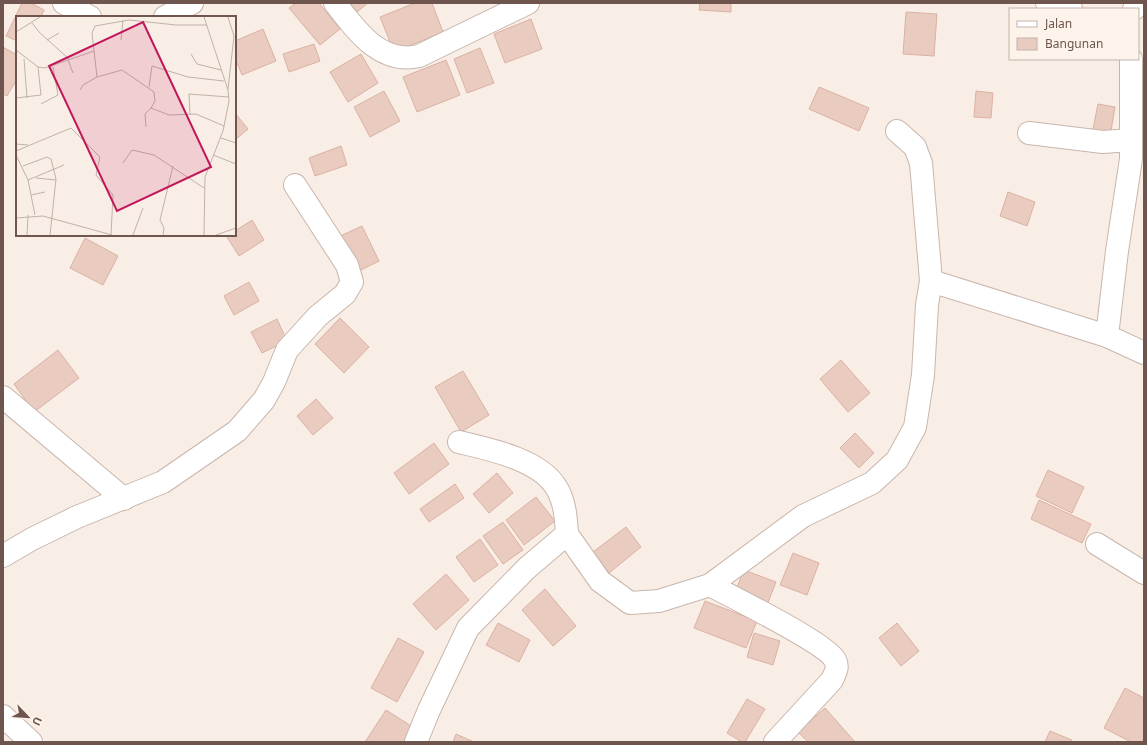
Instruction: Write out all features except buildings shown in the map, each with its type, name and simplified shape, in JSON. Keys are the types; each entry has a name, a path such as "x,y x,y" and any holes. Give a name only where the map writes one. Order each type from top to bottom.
{"street":[{"path":"64,3 88,16"},
{"path":"167,16 192,3"},
{"path":"335,3 376,48 393,57 405,58 419,56 528,3"},
{"path":"1047,3 1067,8"},
{"path":"1107,336 1135,144 1131,60"},
{"path":"459,442 511,456 531,466 544,475 555,486 565,508 567,534 600,581 630,603 659,601 710,585 803,516 872,483 897,460 915,427 923,375 927,305 931,281 921,163 915,147 896,131"},
{"path":"1029,133 1102,142 1135,144"},
{"path":"3,556 32,539 77,517 163,482 237,431 264,400 274,382 288,350 318,316 345,294 352,282 347,265 296,185"},
{"path":"931,281 1107,336 1144,353"},
{"path":"3,397 124,499"},
{"path":"416,742 429,710 468,628 528,568 567,534"},
{"path":"1097,544 1144,573"},
{"path":"710,585 805,636 835,660 837,669 832,680 775,742"},
{"path":"3,716 31,742"}]}
